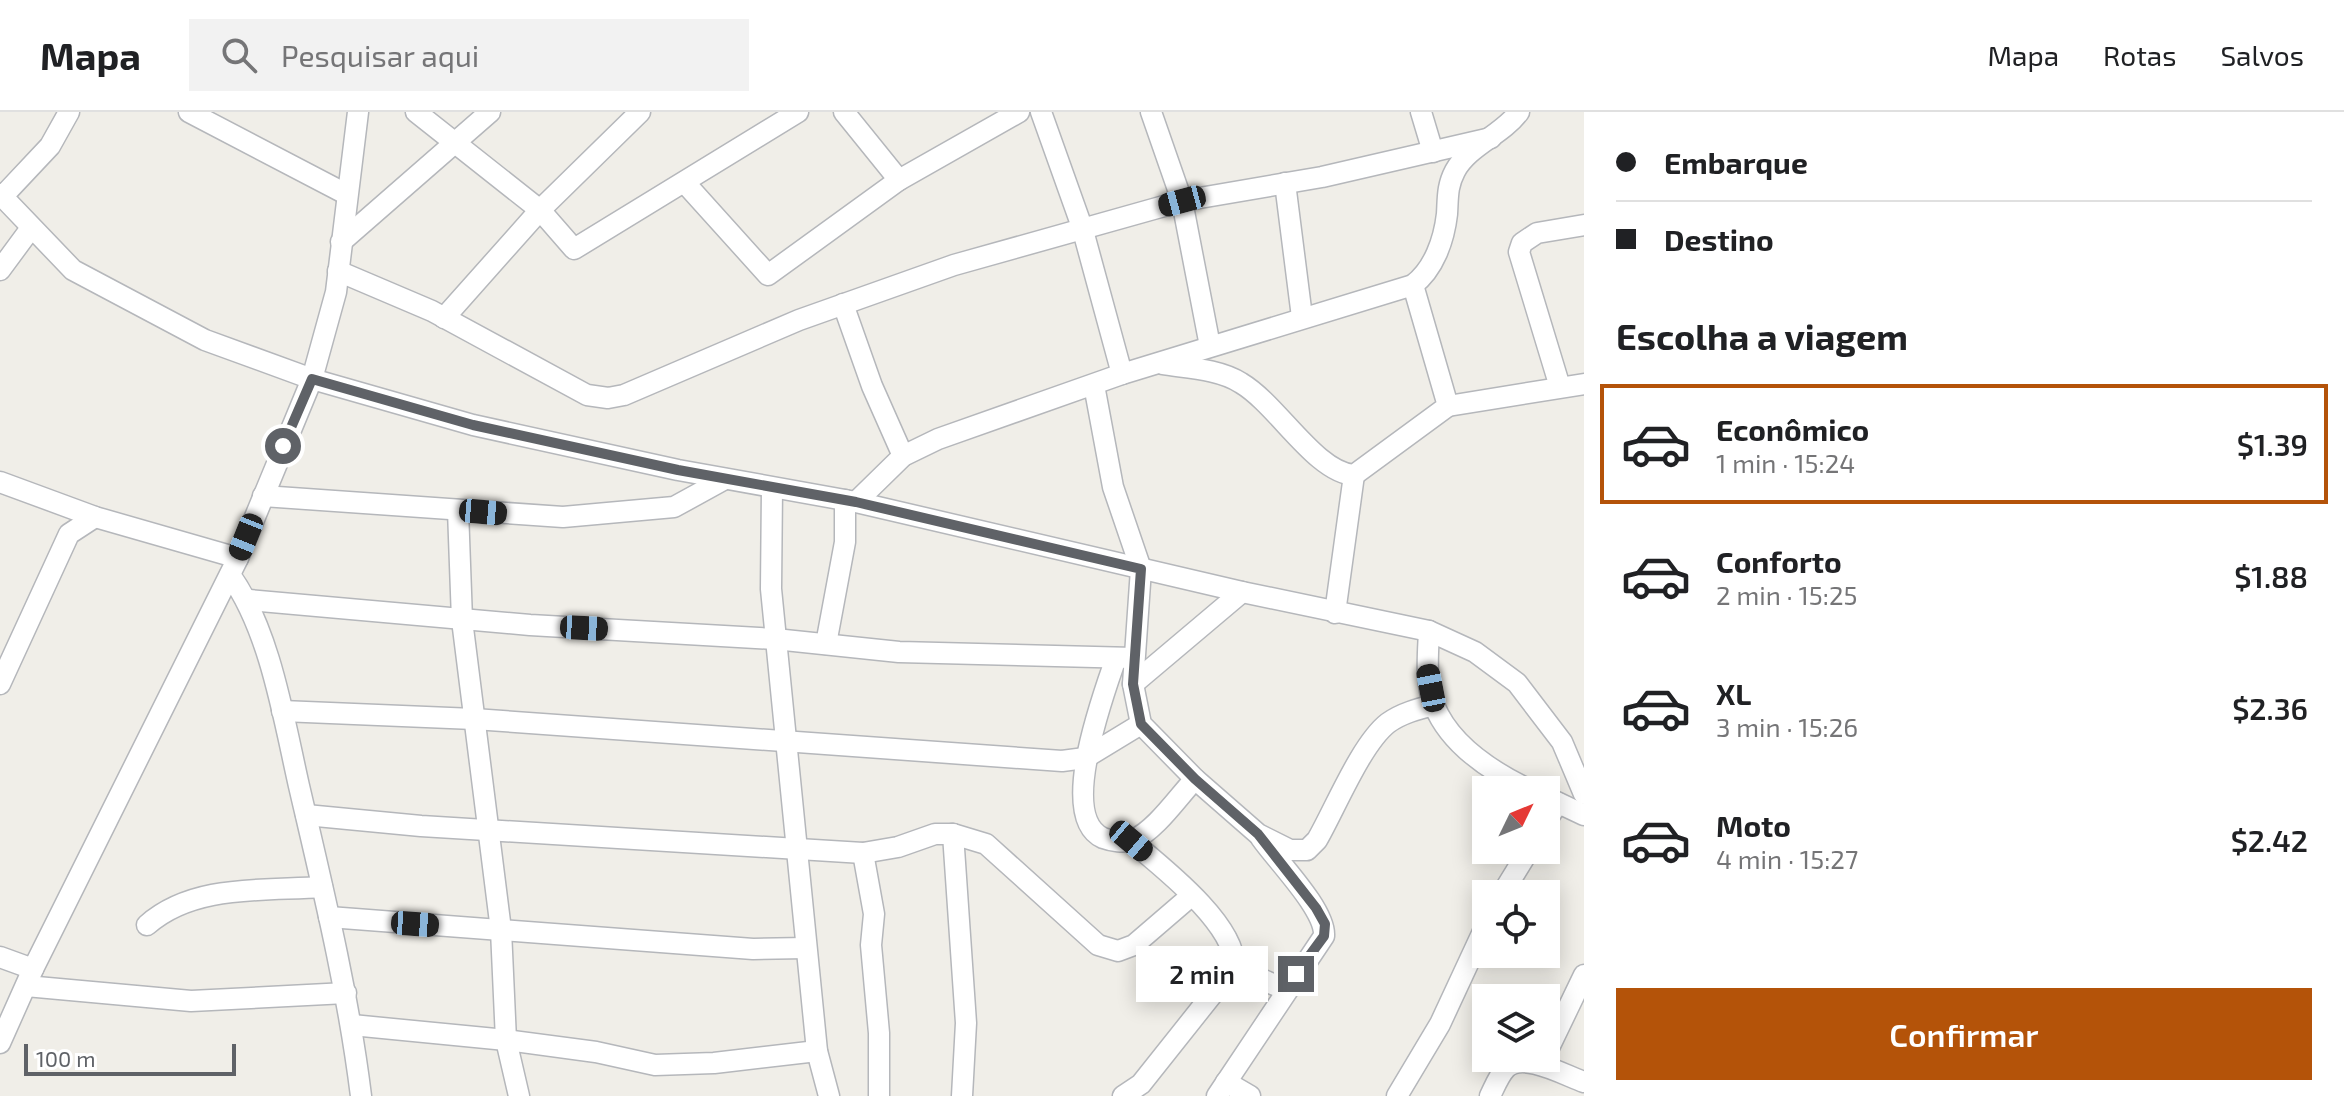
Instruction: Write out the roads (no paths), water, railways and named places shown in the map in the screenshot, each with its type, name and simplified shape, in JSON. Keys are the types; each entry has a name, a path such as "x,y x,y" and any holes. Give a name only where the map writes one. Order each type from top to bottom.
{"street":[{"path":"69,112 50,146 1,195 73,270 205,340 312,379 473,425 725,479 851,501 1335,613 1429,631 1475,652 1517,683 1562,742 1584,794"},
{"path":"189,112 346,194"},
{"path":"0,1043 234,566 312,379 336,292 358,112"},
{"path":"416,112 540,210 569,247 578,249 798,112"},
{"path":"341,242 490,112"},
{"path":"444,318 540,210 640,112"},
{"path":"844,112 899,180"},
{"path":"685,183 768,275 899,180 1019,112"},
{"path":"1041,112 1082,227 1122,374"},
{"path":"1151,112 1182,201 1210,346"},
{"path":"1421,112 1433,152"},
{"path":"826,644 851,501 903,456 938,439 1122,374 1413,285 1428,273 1433,262 1447,215 1446,192 1455,169 1519,112"},
{"path":"338,271 444,318 587,395 608,398 624,395 843,304 954,265 1082,227 1182,201 1285,183 1491,138"},
{"path":"1285,183 1302,317"},
{"path":"1560,387 1519,252 1522,243 1537,233 1584,225"},
{"path":"0,270 31,228"},
{"path":"1413,285 1448,406"},
{"path":"843,304 872,386 903,456"},
{"path":"1158,363 1222,375 1242,383 1274,409 1322,462 1339,474 1354,475 1448,406 1584,384"},
{"path":"1094,385 1113,487 1141,569 1125,658 1085,758 1086,823 1094,834 1109,841 1131,841 1145,832 1195,779"},
{"path":"1335,613 1354,475"},
{"path":"263,496 563,517 674,507 725,479"},
{"path":"0,482 234,566 249,600 282,711 346,993 361,1096"},
{"path":"772,488 771,589 784,743 817,1051 829,1096"},
{"path":"62,505 69,534"},
{"path":"458,510 462,620 501,930 506,1040 519,1096"},
{"path":"0,684 69,534 95,517"},
{"path":"1133,684 1242,592"},
{"path":"249,600 462,620 775,639 899,652 1125,658"},
{"path":"1429,631 1428,671 1434,705 1452,732 1477,758 1507,776"},
{"path":"1125,658 1141,724 1195,779 1258,834 1325,924 1324,936 1221,1089 1250,1096"},
{"path":"1258,834 1290,850 1307,850 1317,840 1365,750 1387,724 1407,712 1434,705"},
{"path":"282,711 474,719 1062,761 1085,758 1141,724"},
{"path":"1560,804 1584,815"},
{"path":"306,815 488,830 863,853 898,847 935,834 953,834 986,844 1098,945 1118,951 1134,945 1191,896"},
{"path":"953,834 966,1023 962,1096"},
{"path":"1124,1096 1141,1084 1234,967 1236,952 1191,896 1131,841"},
{"path":"863,853 874,914 871,945 879,1033 879,1096"},
{"path":"147,925 164,909 194,897 322,887"},
{"path":"329,917 753,949 806,948"},
{"path":"1397,1096 1440,1024 1472,955"},
{"path":"0,957 30,977 191,1001 346,993"},
{"path":"1234,967 1286,990"},
{"path":"1560,1025 1584,975"},
{"path":"352,1025 506,1040 596,1052 655,1065 714,1063 817,1051"},
{"path":"1560,1068 1584,1082"},
{"path":"1490,1096 1504,1072"}]}
